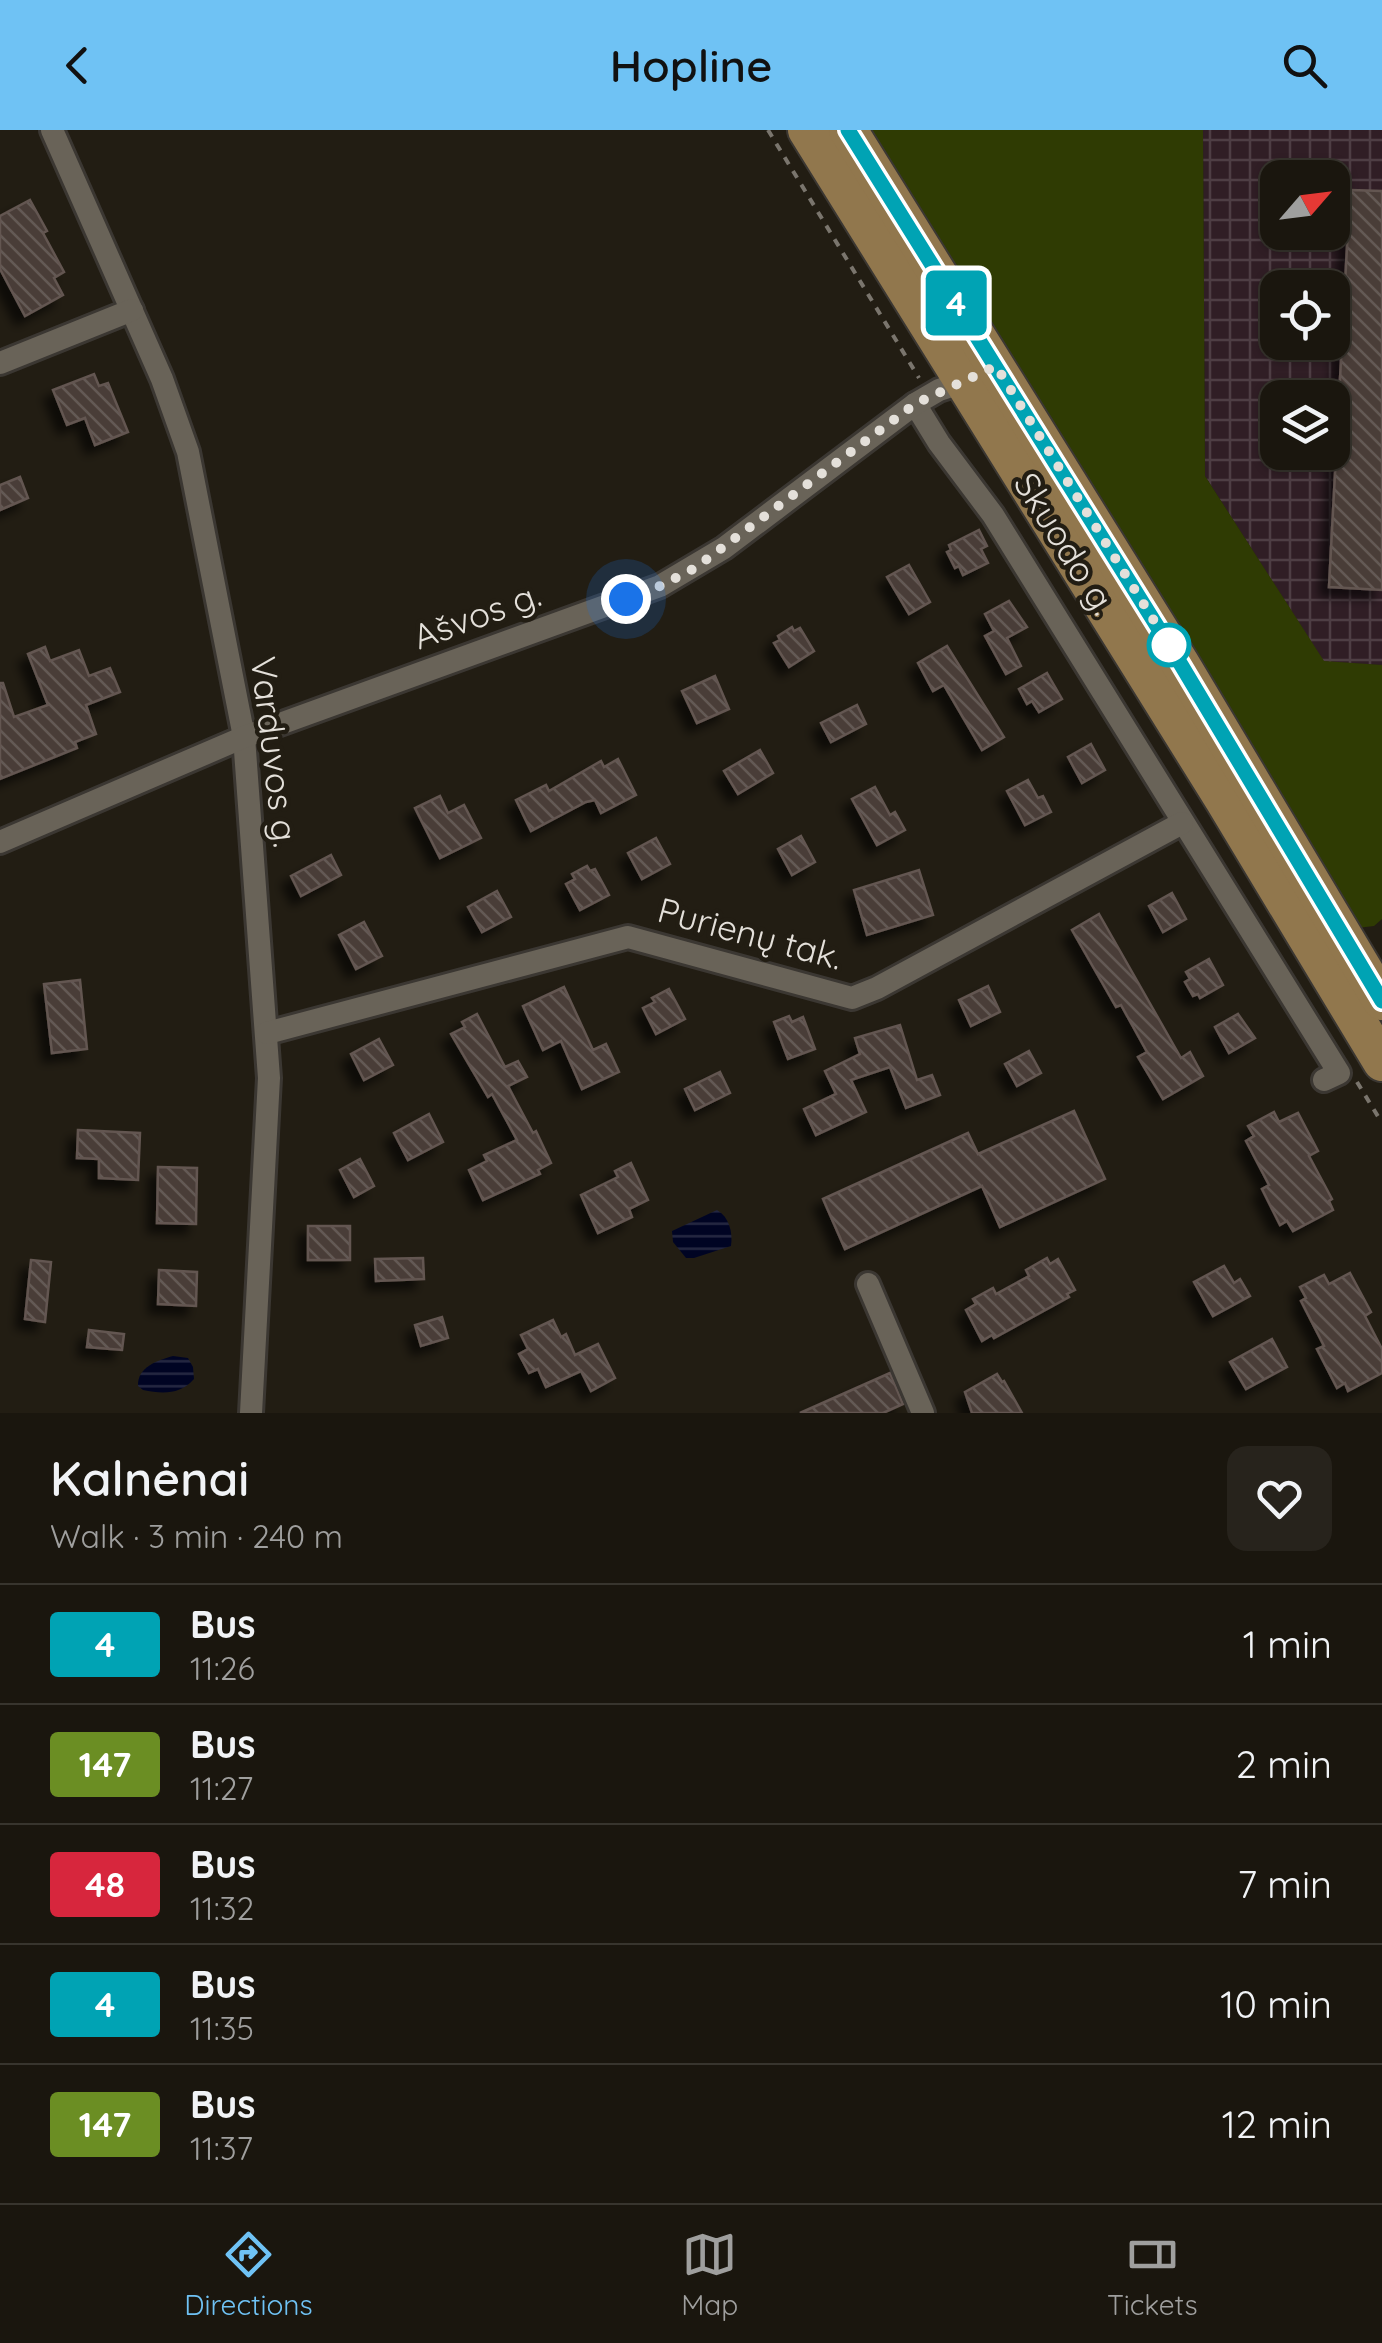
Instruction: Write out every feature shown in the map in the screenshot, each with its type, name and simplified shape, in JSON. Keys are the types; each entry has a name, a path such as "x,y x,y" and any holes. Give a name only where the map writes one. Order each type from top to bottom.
{"main road":[{"name":"Skuodo g.","path":"806,130 1180,663 1382,1001"},
{"name":"Skuodo g.","path":"848,130 980,375 1224,800 1382,1062"}],"street":[{"name":"Varduvos g.","path":"52,130 132,310 188,452 244,737 268,1033 269,1129 251,1413"},
{"path":"0,363 132,310"},
{"name":"Ašvos g.","path":"0,842 244,737 660,586 724,548 915,404 980,375"},
{"path":"915,404 993,515 1339,1073 1324,1080"},
{"name":"Purienų tak.","path":"268,1033 628,936 852,998 1182,823"},
{"path":"868,1284 923,1413"}],"shaded area":[{"path":"1203,130 1382,130 1382,665 1324,662 1205,476"}],"green space":[{"path":"862,130 1203,130 1205,476 1324,661 1382,665 1382,919 1374,926 1357,928"}],"water":[{"path":"717,1210 729,1225 731,1246 686,1258 673,1242 672,1231"},
{"path":"173,1356 188,1358 194,1379 189,1384 177,1391 164,1392 138,1386 145,1369"}],"building":[{"path":"1350,190 1382,191 1382,590 1329,587 1335,470 1350,470 1350,380 1340,380 1341,360 1350,360 1350,270 1346,270 1347,250 1350,250"},
{"path":"30,200 64,272 54,278 63,295 25,316 0,269 0,216"},
{"path":"94,374 99,386 108,383 128,432 95,445 85,418 67,425 53,390"},
{"path":"20,477 28,498 0,510 0,485"},
{"path":"979,530 987,546 981,549 988,563 963,575 947,552 951,550 949,545"},
{"path":"909,565 930,602 909,614 887,577"},
{"path":"1009,601 1027,627 1007,638 1021,666 1006,674 985,636 994,631 985,614"},
{"path":"792,627 794,631 800,628 814,651 789,667 774,643"},
{"path":"947,646 1004,737 982,750 944,685 933,691 918,663"},
{"path":"45,647 50,661 79,650 89,676 110,668 120,692 86,705 96,734 75,742 77,748 0,779 0,683 14,717 48,705 28,654"},
{"path":"1047,673 1062,699 1039,712 1032,701 1027,704 1019,689"},
{"path":"715,676 729,709 697,723 682,691"},
{"path":"857,705 866,724 831,742 821,723"},
{"path":"1091,744 1105,770 1082,783 1068,757"},
{"path":"760,750 773,773 738,794 724,771"},
{"path":"618,759 636,795 601,813 595,800 586,802 531,831 516,800 546,785 549,791 601,761 604,767"},
{"path":"1028,780 1051,812 1025,825 1007,791"},
{"path":"875,787 890,815 895,812 905,830 877,845 852,799"},
{"path":"440,796 448,813 464,805 481,838 440,858 415,808"},
{"path":"801,836 815,862 792,875 778,849"},
{"path":"656,838 670,864 642,879 628,853"},
{"path":"331,855 341,875 301,896 291,876"},
{"path":"587,866 590,871 595,869 609,895 580,910 566,884 575,879 572,874"},
{"path":"919,870 933,915 867,935 854,890"},
{"path":"497,891 511,917 482,932 468,907"},
{"path":"1172,893 1186,919 1163,932 1149,906"},
{"path":"1099,914 1181,1058 1190,1052 1203,1076 1163,1099 1138,1057 1147,1052 1072,930"},
{"path":"364,922 382,956 356,969 339,935"},
{"path":"1209,959 1223,985 1200,998 1198,994 1193,996 1185,982 1190,979 1186,972"},
{"path":"80,980 87,1049 52,1053 44,984"},
{"path":"988,986 1000,1012 971,1026 959,1000"},
{"path":"564,987 593,1050 606,1044 619,1072 582,1089 561,1041 543,1050 523,1006"},
{"path":"669,989 685,1019 656,1034 643,1008"},
{"path":"477,1014 505,1067 518,1061 527,1077 508,1086 551,1163 538,1170 540,1174 483,1200 469,1170 487,1161 484,1155 517,1140 492,1094 488,1097 451,1034"},
{"path":"1238,1014 1255,1038 1229,1053 1215,1027"},
{"path":"789,1016 792,1022 803,1017 815,1049 788,1059 774,1022"},
{"path":"900,1025 917,1080 932,1075 940,1095 906,1108 890,1067 851,1080 866,1112 816,1135 804,1109 836,1094 825,1071 860,1054 855,1038"},
{"path":"379,1039 393,1065 364,1080 351,1054"},
{"path":"1029,1051 1041,1073 1017,1086 1005,1064"},
{"path":"720,1072 730,1093 695,1110 685,1089"},
{"path":"1074,1111 1105,1179 1000,1227 982,1186 845,1249 823,1199 968,1133 978,1154"},
{"path":"1274,1112 1279,1122 1298,1113 1318,1151 1309,1156 1332,1199 1329,1201 1333,1210 1293,1231 1287,1221 1280,1225 1262,1189 1269,1185 1246,1141 1254,1136 1248,1126"},
{"path":"429,1114 443,1142 408,1160 394,1133"},
{"path":"78,1130 140,1133 138,1180 99,1178 99,1159 77,1158"},
{"path":"360,1159 374,1186 354,1197 340,1170"},
{"path":"631,1163 648,1200 629,1209 632,1217 598,1233 581,1195 618,1177 615,1171"},
{"path":"158,1167 197,1168 196,1224 157,1223"},
{"path":"308,1226 350,1226 350,1260 308,1260"},
{"path":"423,1258 424,1279 376,1281 375,1259"},
{"path":"1047,1258 1050,1264 1058,1259 1075,1290 1067,1294 1069,1297 982,1341 966,1310 976,1304 973,1299 993,1288 996,1294 1029,1276 1026,1270"},
{"path":"31,1260 51,1262 45,1322 25,1319"},
{"path":"1224,1266 1234,1283 1240,1279 1250,1296 1213,1316 1194,1282"},
{"path":"159,1270 197,1272 196,1306 158,1304"},
{"path":"1350,1273 1371,1312 1365,1316 1382,1349 1382,1373 1348,1391 1345,1383 1337,1388 1317,1349 1324,1346 1301,1301 1306,1298 1300,1287 1324,1275 1329,1284"},
{"path":"442,1317 448,1338 421,1346 415,1325"},
{"path":"553,1320 561,1337 566,1334 575,1355 598,1344 615,1378 591,1391 581,1371 546,1387 538,1369 529,1373 519,1354 528,1349 521,1335"},
{"path":"89,1330 124,1334 122,1350 87,1347"},
{"path":"1272,1339 1287,1367 1246,1389 1230,1362"},
{"path":"890,1373 903,1404 883,1413 800,1413"},
{"path":"997,1374 1022,1413 972,1413 965,1392"}],"bus line":[{"name":"4","path":"848,130 1180,663 1382,1001"}],"route":[{"path":"626,599 695,568 915,404 996,366 1169,645"}]}
